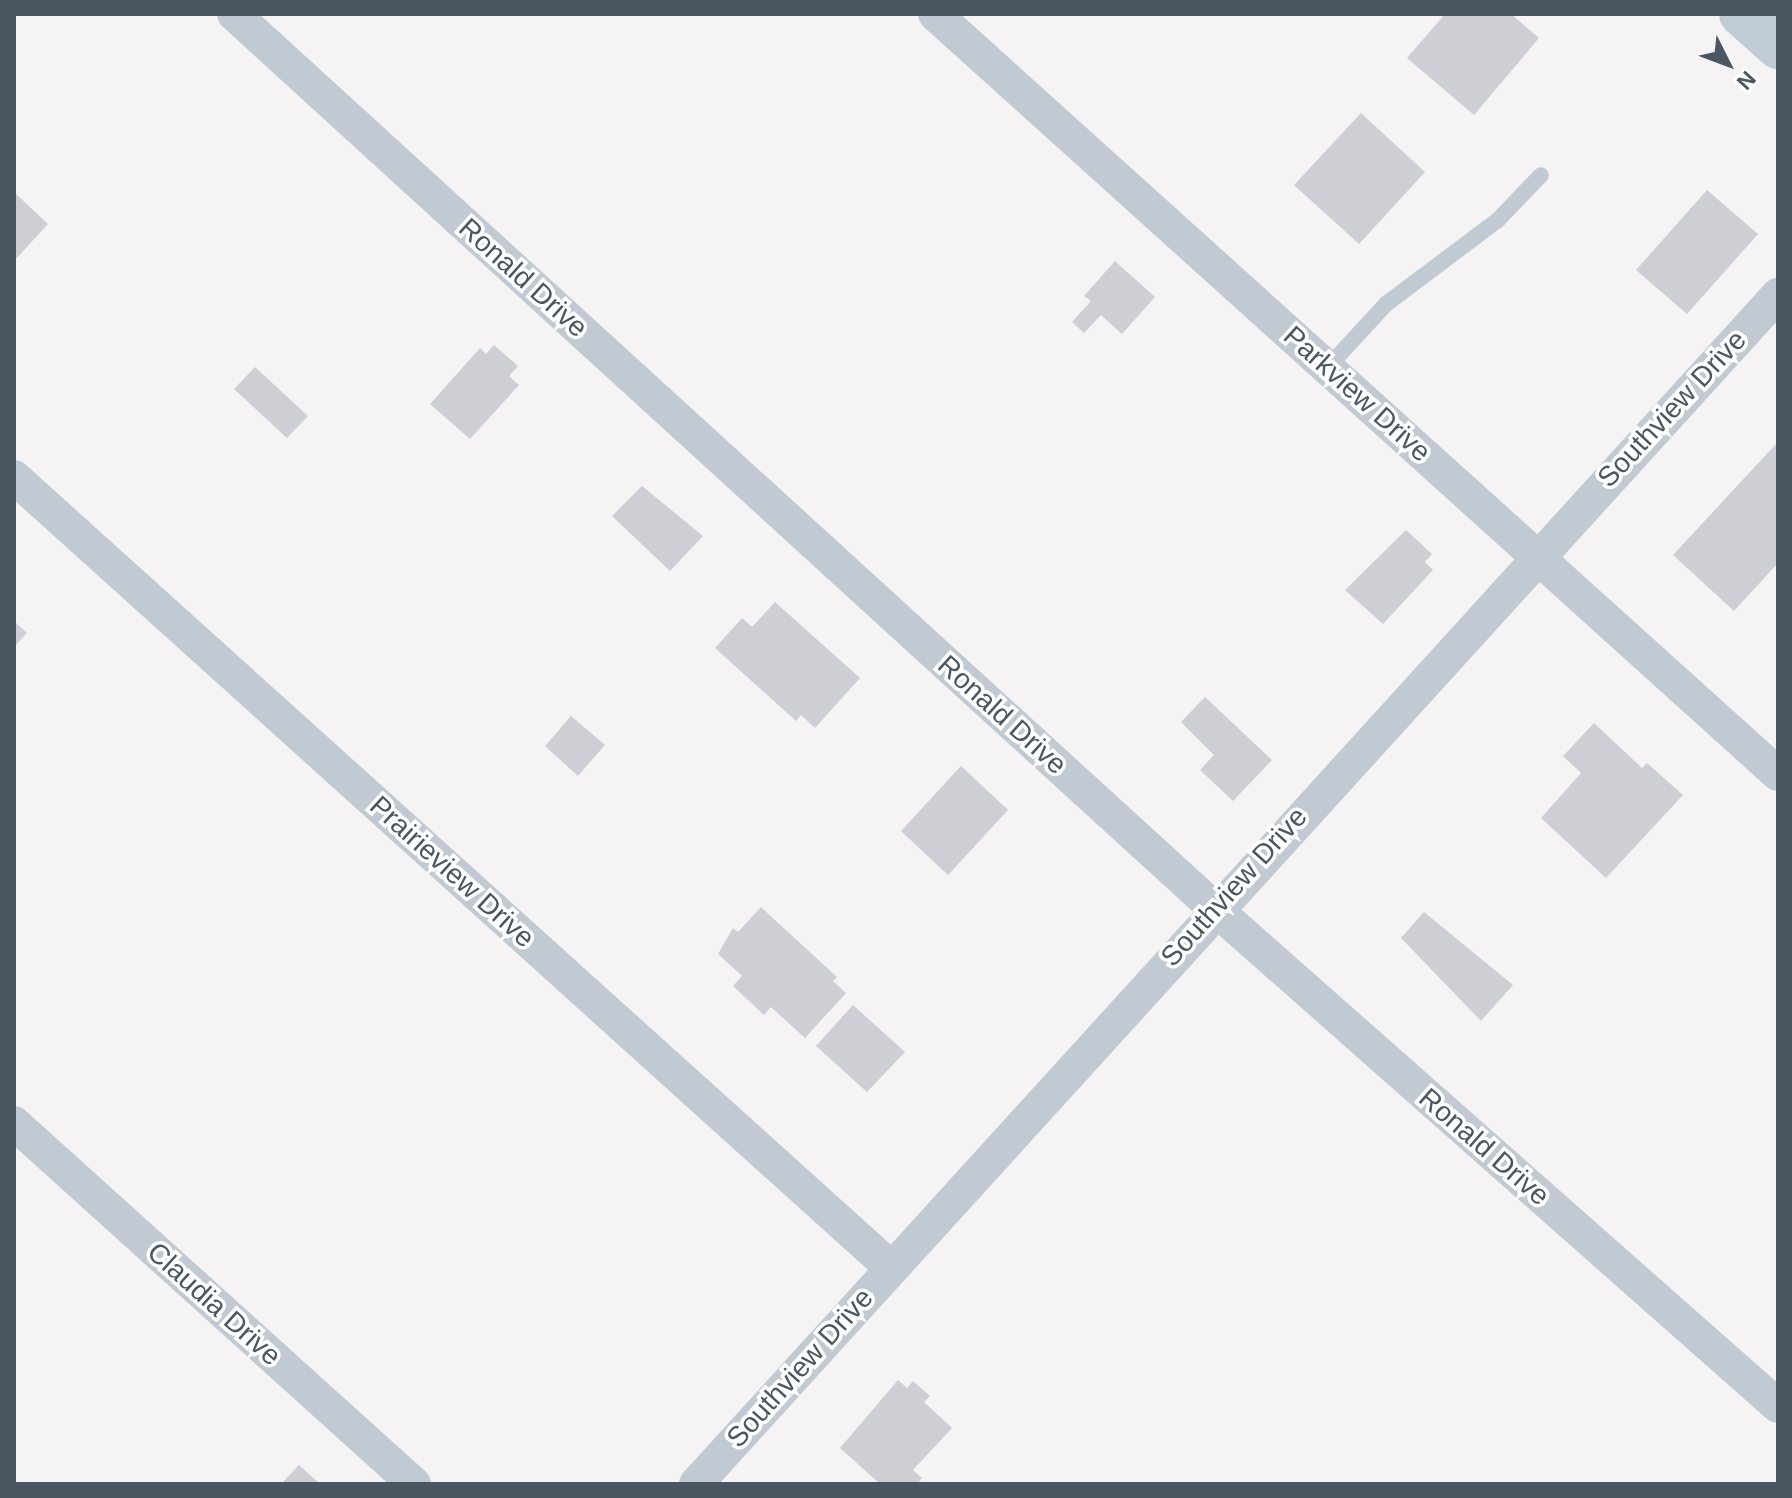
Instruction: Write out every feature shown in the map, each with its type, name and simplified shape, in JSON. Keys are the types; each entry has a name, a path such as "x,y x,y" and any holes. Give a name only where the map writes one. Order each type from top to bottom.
{"street":[{"name":"Ronald Drive","path":"234,14 1214,908 1778,1406"},
{"name":"Parkview Drive","path":"935,14 1778,774"},
{"name":"Southview Drive","path":"696,1484 1214,908 1778,295"},
{"name":"Prairieview Drive","path":"14,477 890,1267"},
{"name":"Claudia Drive","path":"14,1123 414,1484"}],"lane":[{"path":"1327,368 1386,304 1498,220 1541,175"}],"building":[{"path":"1445,14 1511,14 1539,38 1474,115 1407,58"},
{"path":"1361,113 1425,172 1359,244 1294,185"},
{"path":"1707,190 1758,234 1687,314 1636,270"},
{"path":"14,192 48,224 14,261"},
{"path":"1115,261 1155,297 1122,334 1101,315 1084,333 1072,322 1091,301 1084,296"},
{"path":"494,345 518,366 509,376 519,385 470,439 430,404 480,348 486,354"},
{"path":"255,367 308,416 287,438 234,389"},
{"path":"1776,444 1778,563 1734,611 1673,555"},
{"path":"642,486 703,536 670,571 612,516"},
{"path":"1406,530 1432,554 1425,562 1433,570 1383,624 1345,590"},
{"path":"775,602 860,678 815,728 801,715 796,721 715,648 742,618 752,627"},
{"path":"14,621 27,633 14,647"},
{"path":"1205,697 1272,760 1233,801 1200,770 1214,755 1181,722"},
{"path":"571,716 605,745 578,776 545,746"},
{"path":"1594,723 1642,768 1647,763 1683,795 1606,878 1541,818 1581,773 1563,756"},
{"path":"961,766 1008,810 948,875 901,831"},
{"path":"761,907 837,977 833,981 846,993 805,1038 771,1007 764,1015 733,986 742,976 718,954 733,928 738,932"},
{"path":"1424,912 1513,985 1481,1021 1401,938"},
{"path":"853,1005 905,1052 867,1092 816,1046"},
{"path":"898,1380 907,1388 913,1381 930,1396 924,1402 952,1428 913,1470 922,1478 917,1484 880,1484 840,1448"},
{"path":"299,1465 320,1484 281,1484"}]}
